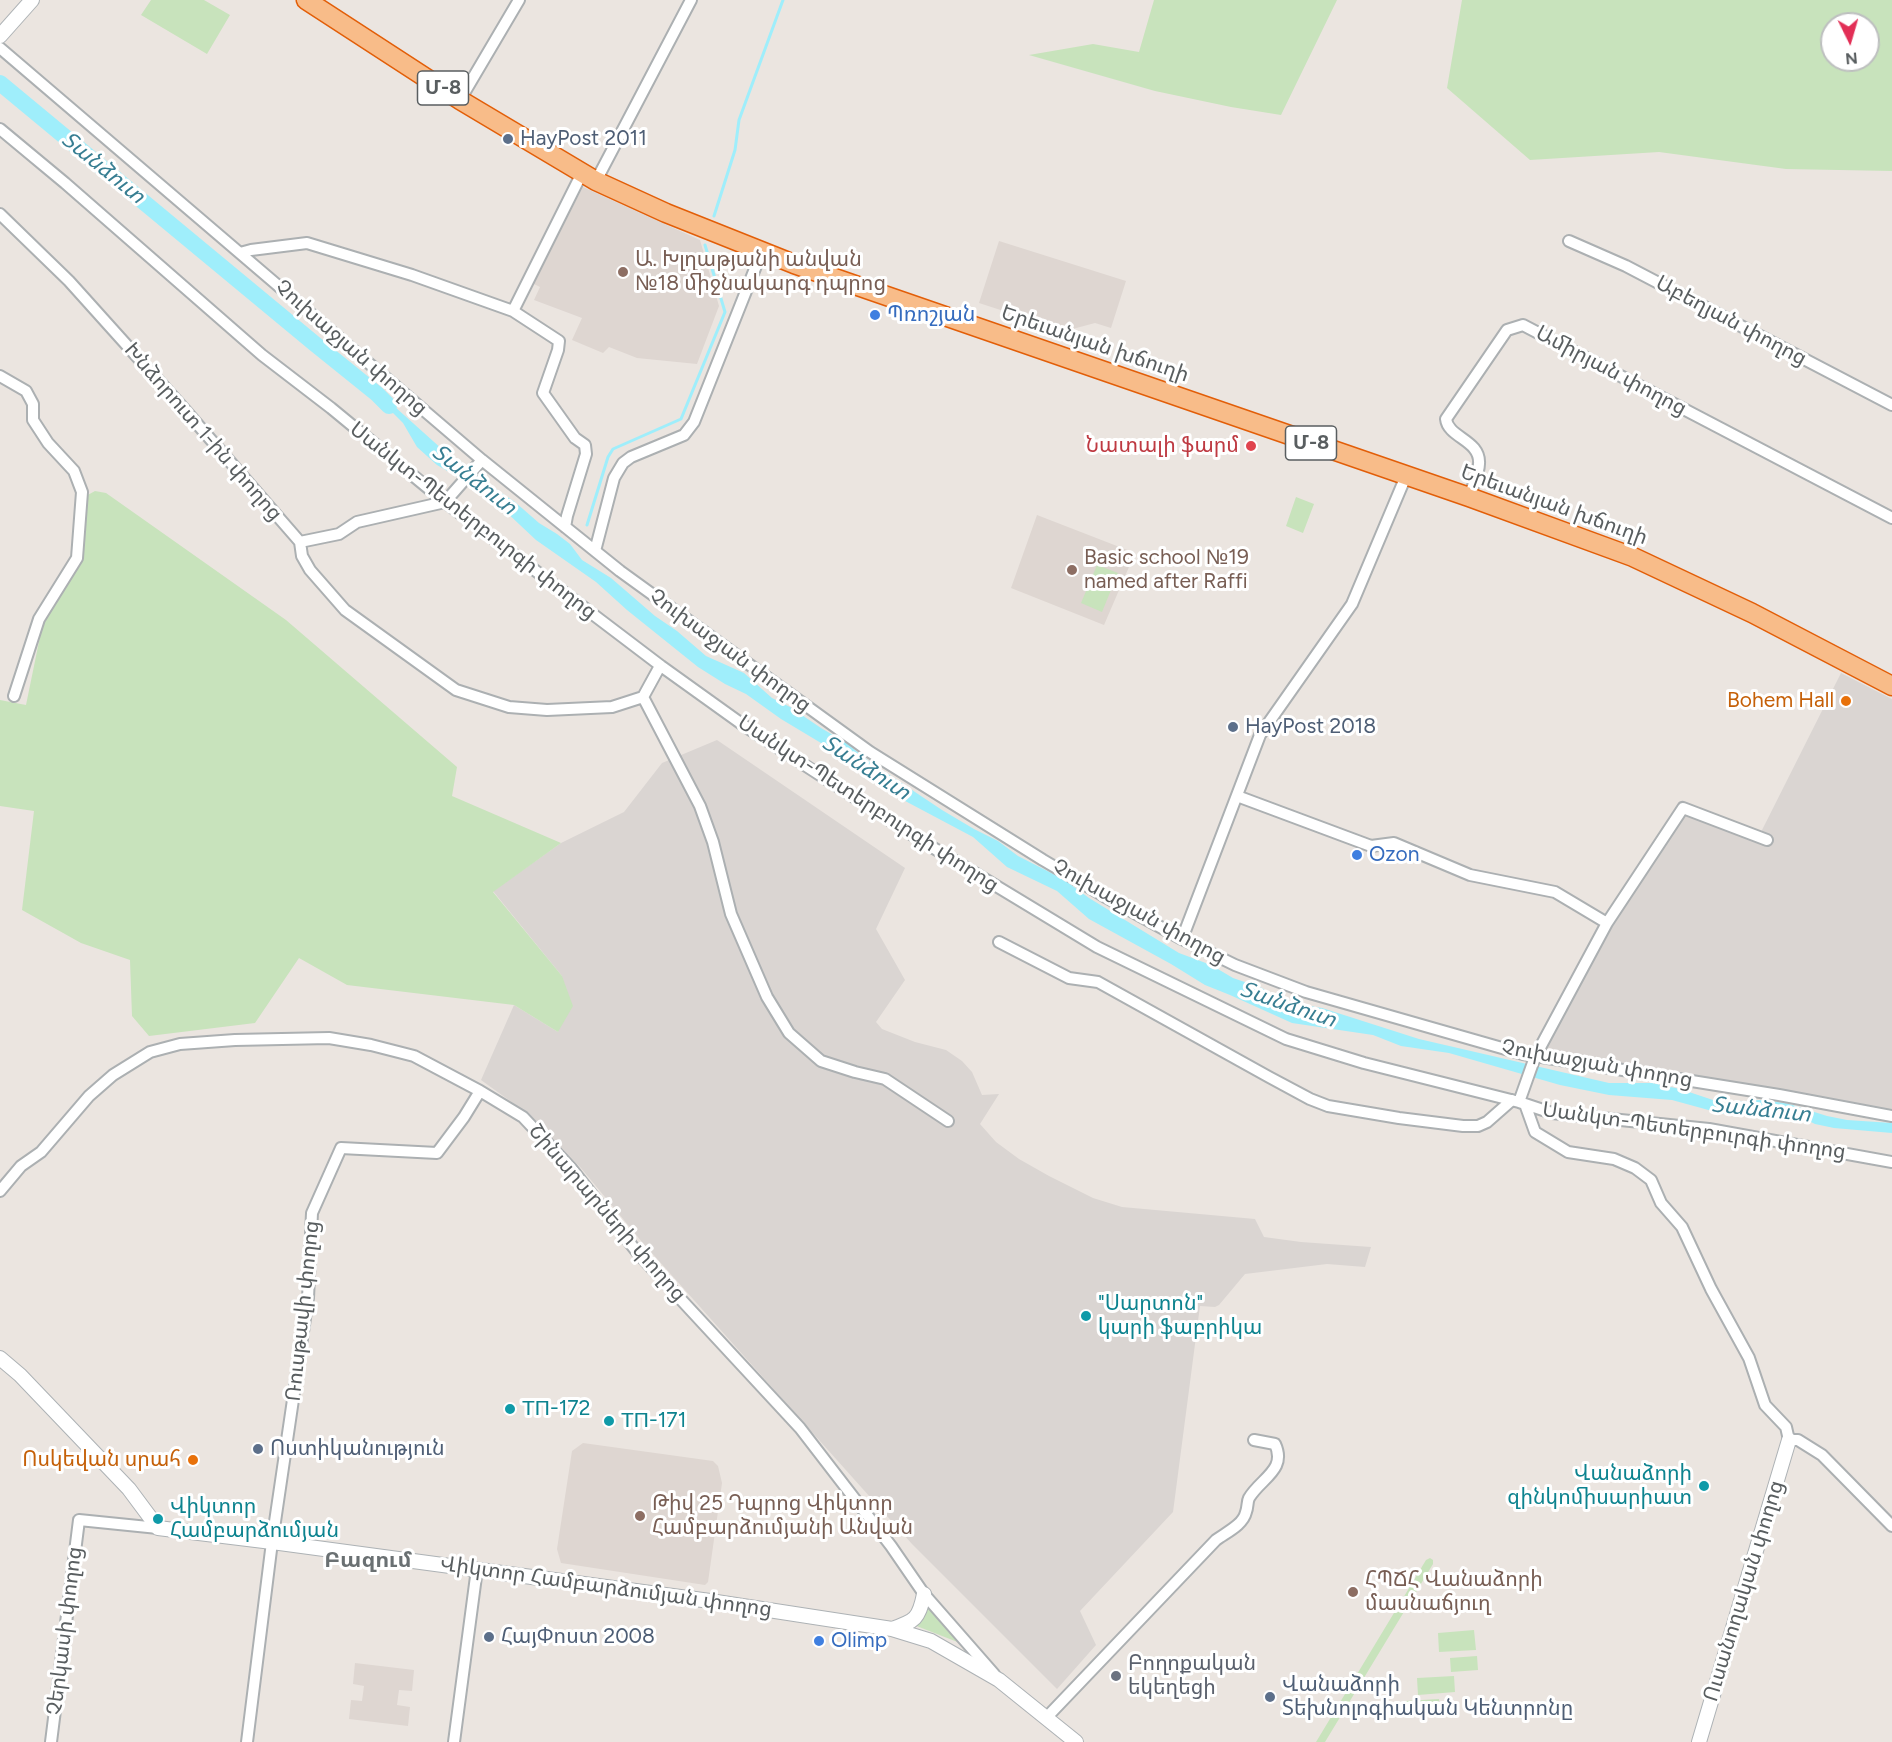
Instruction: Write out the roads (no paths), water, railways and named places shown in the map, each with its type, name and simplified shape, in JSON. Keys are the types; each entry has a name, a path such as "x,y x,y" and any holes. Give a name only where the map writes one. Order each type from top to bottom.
{"highway":[{"name":"Երեւանյան խճուղի","path":"306,0 460,99 589,177 666,213 794,264 1469,497 1642,561 1761,617 1892,686"}],"street":[{"path":"0,36 32,0"},
{"path":"460,99 519,0"},
{"path":"513,311 691,0"},
{"name":"Չուխաջյան փողոց","path":"0,48 479,463 629,578 870,752 1043,860 1182,939 1235,965 1306,993 1534,1060 1779,1095 1892,1116"},
{"name":"Սանկտ-Պետերբուրգի փողոց","path":"0,129 262,355 331,408 445,502 660,666 746,728 907,832 1097,947 1286,1039 1364,1063 1519,1102 1552,1113 1709,1129 1892,1162"},
{"name":"Խնձորուտ 1-ին փողոց","path":"0,214 69,281 300,542"},
{"name":"Աբեղյան փողոց","path":"1569,241 1626,266 1892,405"},
{"path":"240,254 251,250 307,243 412,275 513,311 559,341 543,393 575,438 585,446 586,453 565,527"},
{"path":"594,551 614,478 623,463 631,457 684,435 694,422 762,251"},
{"name":"Ամիրյան փողոց","path":"1469,497 1479,466 1479,455 1468,441 1450,429 1446,419 1507,330 1523,325 1892,518"},
{"path":"0,376 26,391 33,404 33,420 48,444 74,471 82,492 77,558 39,619 14,696"},
{"path":"479,463 445,502 357,522 339,534 300,542 302,556 310,570 345,610 456,690 509,707 547,710 612,707 643,697 660,666"},
{"path":"1182,939 1260,735 1352,604 1406,476"},
{"path":"643,697 700,806 713,842 731,914 767,997 789,1033 822,1061 885,1079 948,1121"},
{"path":"1237,796 1371,846 1394,843 1470,876 1555,892 1608,923"},
{"path":"999,942 1069,978 1098,982 1269,1077 1328,1106 1399,1118 1478,1126 1519,1102 1534,1060 1608,923 1683,808 1767,840"},
{"name":"Շինարարների փողոց","path":"0,1191 21,1166 41,1152 89,1096 113,1075 150,1052 180,1044 329,1038 371,1045 414,1056 523,1117 571,1168 637,1252 800,1428 891,1546 924,1594 999,1680"},
{"name":"Ռուսթավի փողոց","path":"272,1542 308,1298 312,1213 341,1148 437,1153 480,1091"},
{"path":"1519,1102 1535,1132 1568,1152 1614,1159 1635,1168 1651,1180 1661,1203 1682,1227 1711,1289 1749,1358 1765,1406 1786,1427 1789,1440 1798,1440 1822,1455 1892,1526"},
{"path":"0,1358 27,1382 122,1481 158,1528"},
{"path":"1076,1742 1047,1717 1216,1540 1241,1522 1248,1500 1277,1465 1280,1454 1275,1444 1254,1440"},
{"name":"Ուսանողական փողոց","path":"1699,1742 1789,1440"},
{"name":"Չերկասի փողոց","path":"51,1742 79,1520 158,1528"},
{"name":"Վիկտոր Համբարձումյան փողոց","path":"158,1528 710,1600 892,1629 931,1641 999,1680 1047,1717"},
{"path":"247,1742 272,1542"},
{"path":"454,1742 477,1569"},
{"path":"892,1629 910,1623 916,1618 921,1612 924,1594"}],"water":[{"path":"375,389 443,450 570,544 582,560 611,578 706,656 744,673 772,698 845,742 870,762 942,810 998,841 1018,856 1063,879 1089,898 1179,953 1211,965 1233,978 1262,988 1279,1001 1322,1008 1419,1039 1609,1083 1652,1083 1680,1089 1722,1103 1759,1100 1786,1103 1847,1120 1892,1123 1892,1133 1834,1128 1788,1115 1723,1114 1672,1100 1609,1095 1560,1085 1449,1053 1401,1046 1373,1035 1292,1023 1205,985 1089,919 1057,891 1007,867 973,837 892,794 826,746 781,719 746,694 698,667 596,582 536,540 487,494 437,465 417,447 403,423 373,393"}],"waterway":[{"path":"714,216 735,150 739,120 783,0"},
{"name":"Տանձուտ","path":"0,83 389,406"},
{"path":"587,525 608,457 613,449 681,419 725,312 705,245"}],"place":[{"name":"HayPost 2011","path":"508,139"},
{"name":"Ա. Խլղաթյանի անվան №18 միջնակարգ դպրոց","path":"623,272"},
{"name":"Պռոշյան","path":"875,315"},
{"name":"Նատալի ֆարմ","path":"1251,446"},
{"name":"Basic school №19 named after Raffi","path":"1072,570"},
{"name":"Bohem Hall","path":"1846,701"},
{"name":"HayPost 2018","path":"1233,727"},
{"name":"Ozon","path":"1357,855"},
{"name":"\"Սարտոն\" կարի ֆաբրիկա","path":"1086,1316"},
{"name":"ТП-172","path":"510,1409"},
{"name":"ТП-171","path":"609,1421"},
{"name":"Ոստիկանություն","path":"258,1449"},
{"name":"Ոսկեվան սրահ","path":"193,1460"},
{"name":"Վանաձորի զինկոմիսարիատ","path":"1704,1486"},
{"name":"Թիվ 25 Դպրոց Վիկտոր Համբարձումյանի Անվան","path":"640,1516"},
{"name":"Վիկտոր Համբարձումյան","path":"158,1519"},
{"name":"ՀՊՃՀ Վանաձորի մասնաճյուղ","path":"1353,1592"},
{"name":"ՀայՓոստ 2008","path":"489,1637"},
{"name":"Olimp","path":"819,1641"},
{"name":"Բողոքական եկեղեցի","path":"1116,1676"},
{"name":"Վանաձորի Տեխնոլոգիական Կենտրոնը","path":"1270,1697"}],"district":[{"name":"Բազում","path":"368,1561"}]}
